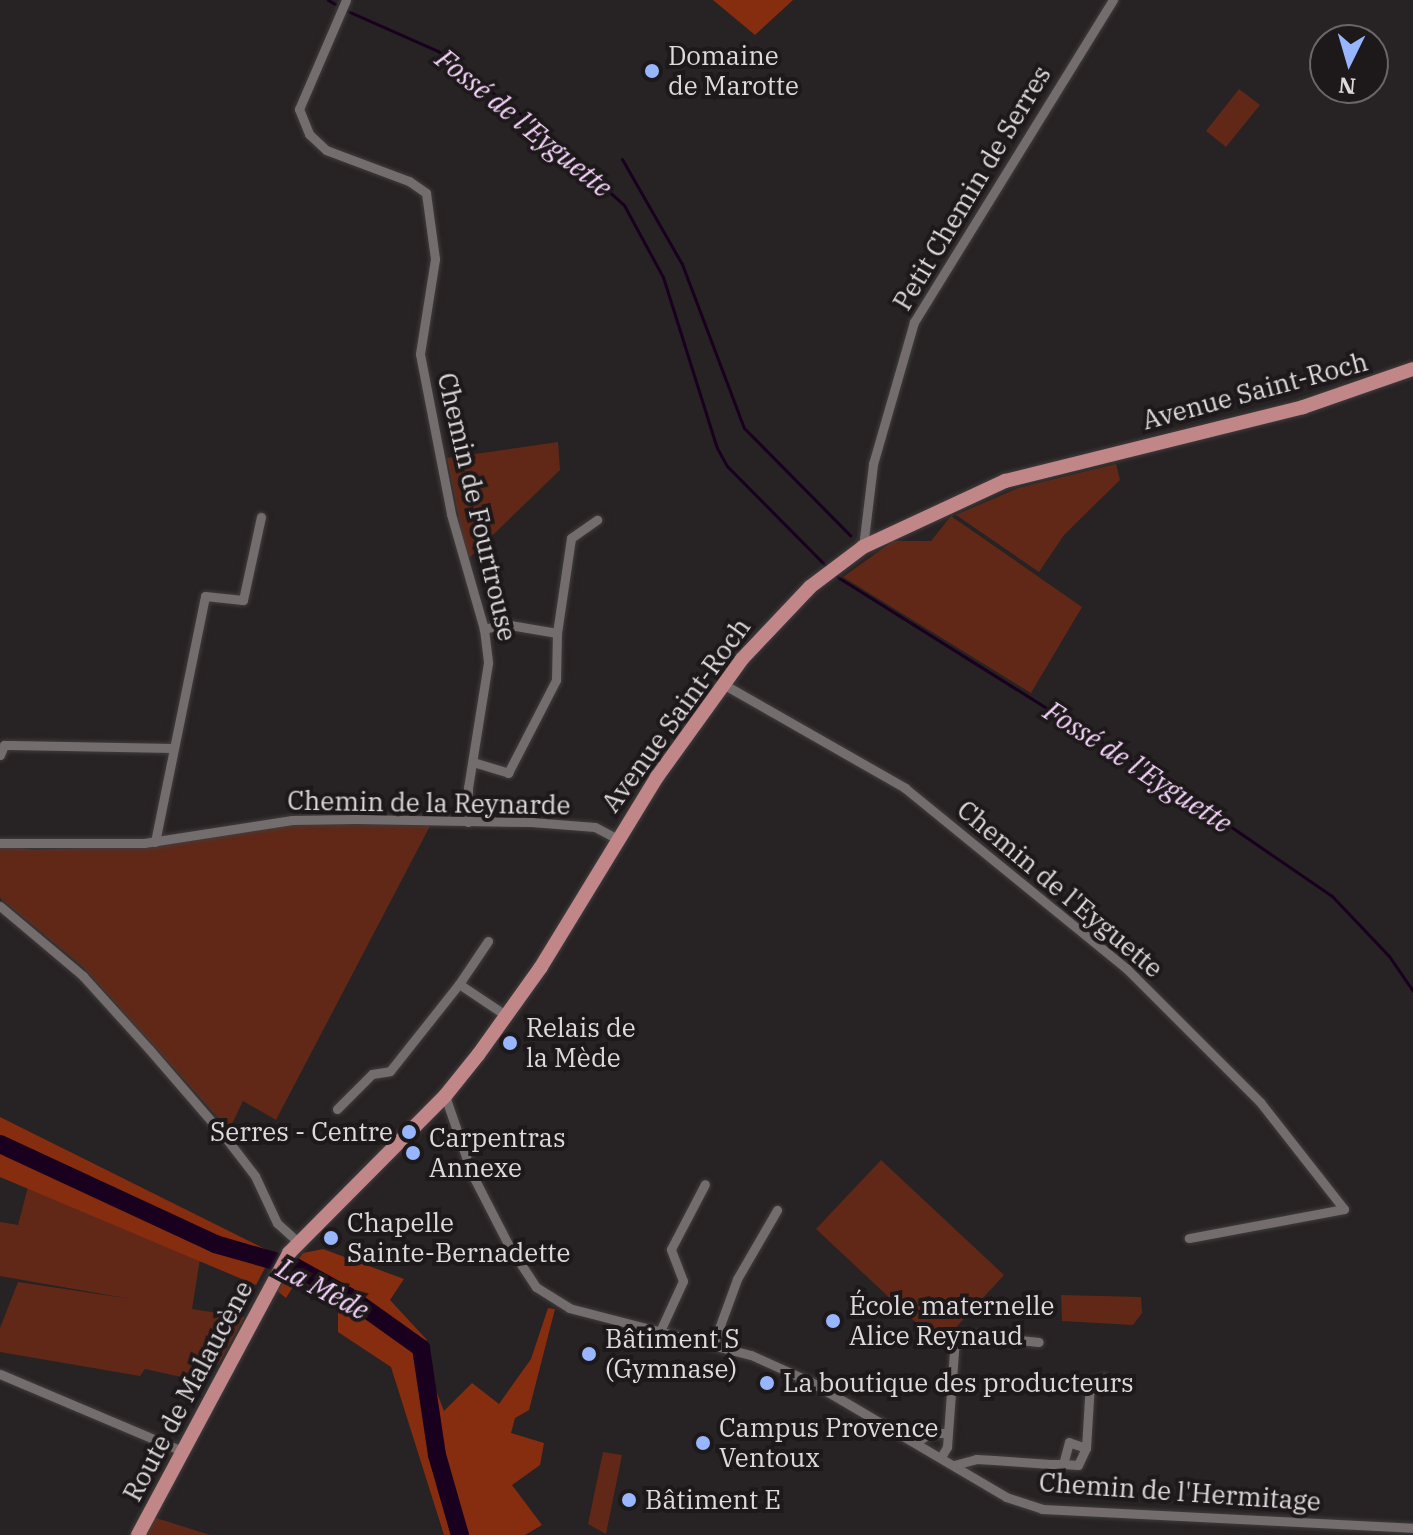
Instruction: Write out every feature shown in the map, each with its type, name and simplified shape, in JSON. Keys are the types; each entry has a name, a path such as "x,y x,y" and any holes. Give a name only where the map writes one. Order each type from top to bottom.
{"main road":[{"name":"Avenue Saint-Roch","path":"280,1270 294,1248 445,1096 507,1016 616,838 723,684 792,604 863,547 1005,481 1290,411 1413,369"},
{"name":"Route de Malaucène","path":"138,1535 280,1270"}],"street":[{"name":"Chemin de Fourtrouse","path":"346,0 301,97 301,120 326,150 409,181 426,193 435,259 420,354 451,514 484,629 489,676 473,762 468,822"},
{"name":"Petit Chemin de Serres","path":"863,547 873,464 914,322 1113,0"},
{"path":"155,842 205,596 243,600 261,517"},
{"path":"473,762 508,773 556,680 557,633 571,538 597,520"},
{"path":"484,629 504,624 557,633"},
{"name":"Chemin de l'Eyguette","path":"723,684 905,788 1127,969 1260,1102 1344,1209 1189,1238"},
{"path":"0,755 4,745 173,748"},
{"name":"Chemin de la Reynarde","path":"0,843 45,847 155,842 292,820 589,826 616,838"},
{"path":"0,906 83,976 159,1060 255,1176 277,1223 294,1248"},
{"path":"337,1109 372,1074 390,1071 459,984 488,941"},
{"path":"459,984 507,1016"},
{"name":"Chemin de l'Hermitage","path":"445,1096 481,1195 536,1287 569,1308 714,1342 811,1382 1006,1497 1042,1509 1413,1528"},
{"path":"661,1329 683,1281 671,1249 705,1184"},
{"path":"714,1342 737,1279 777,1210"},
{"path":"941,1457 948,1433 958,1336 1039,1342"},
{"path":"0,1374 182,1451"},
{"path":"954,1465 976,1459 1063,1464 1083,1462 1090,1383 1104,1378"},
{"path":"917,1442 930,1433 948,1433"},
{"path":"1063,1464 1069,1442 1086,1448"}],"shaded area":[{"path":"713,0 793,0 755,35"},
{"path":"1239,89 1260,105 1226,147 1206,131"},
{"path":"558,442 560,470 467,560 447,458"},
{"path":"1116,464 1120,480 1064,535 1039,572 956,515 1018,488"},
{"path":"951,516 1082,607 1031,693 843,577 893,541 931,541"},
{"path":"291,823 430,826 276,1120 243,1101 229,1130 83,967 0,898 0,845 33,850 150,845"},
{"path":"0,1117 273,1253 256,1285 0,1177"},
{"path":"881,1160 1004,1275 940,1345 816,1229"},
{"path":"28,1187 200,1259 192,1309 245,1317 218,1365 212,1365 200,1381 145,1369 140,1376 0,1352 0,1328 18,1282 131,1299 0,1276 0,1222 18,1225"},
{"path":"323,1249 404,1279 390,1300 427,1340 432,1380 444,1411 472,1383 499,1404 531,1359 548,1308 555,1309 529,1410 515,1418 511,1433 544,1443 540,1465 512,1485 542,1525 525,1535 444,1535 391,1367 338,1332 338,1308 294,1285 286,1298 276,1290 303,1253"},
{"path":"1061,1295 1141,1297 1142,1313 1133,1325 1062,1321"},
{"path":"603,1452 622,1455 606,1534 588,1524"},
{"path":"153,1517 210,1535 143,1535"}],"waterway":[{"name":"Fossé de l'Eyguette","path":"328,0 335,4"},
{"name":"Fossé de l'Eyguette","path":"343,9 438,51 536,126 624,205 663,277 717,448 727,466 825,565"},
{"path":"622,159 682,264 744,428 850,535"},
{"name":"Fossé de l'Eyguette","path":"836,576 1179,791 1332,896 1389,956 1413,991"},
{"name":"La Mède","path":"0,1144 215,1244 295,1267 348,1296 421,1348 437,1455 460,1535"}],"place":[{"name":"Domaine de Marotte","path":"652,71"},
{"name":"Relais de la Mède","path":"510,1043"},
{"name":"Serres - Centre","path":"409,1132"},
{"name":"Carpentras Annexe","path":"413,1153"},
{"name":"Chapelle Sainte-Bernadette","path":"331,1238"},
{"name":"École maternelle Alice Reynaud","path":"833,1321"},
{"name":"Bâtiment S (Gymnase)","path":"589,1354"},
{"name":"La boutique des producteurs","path":"767,1383"},
{"name":"Campus Provence Ventoux","path":"703,1443"},
{"name":"Bâtiment E","path":"629,1500"}]}
